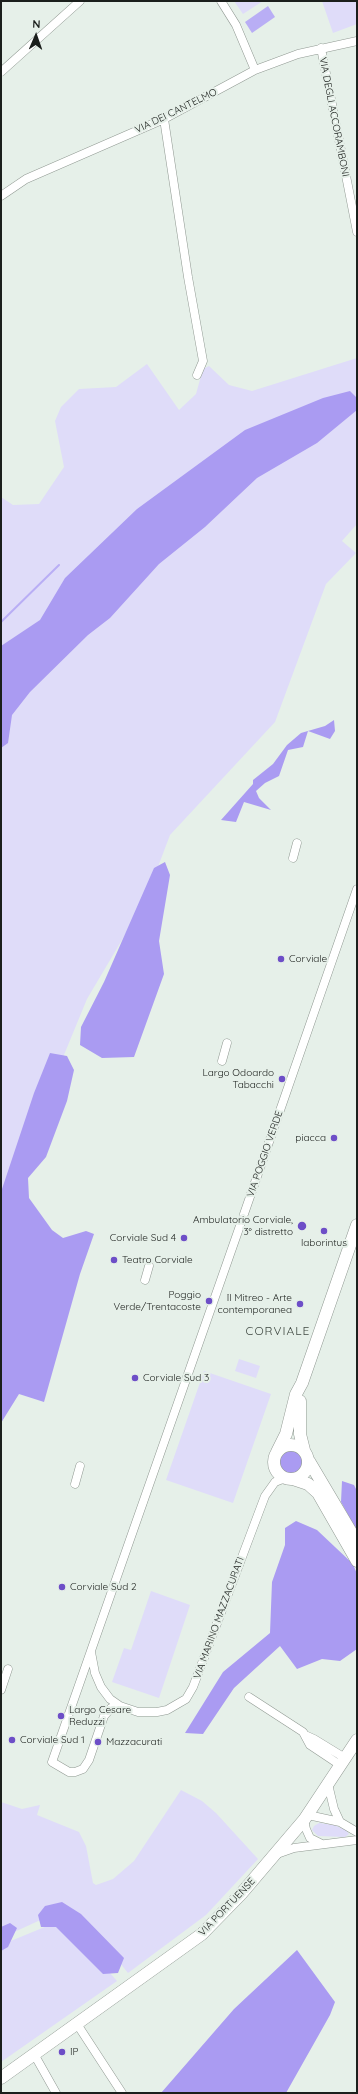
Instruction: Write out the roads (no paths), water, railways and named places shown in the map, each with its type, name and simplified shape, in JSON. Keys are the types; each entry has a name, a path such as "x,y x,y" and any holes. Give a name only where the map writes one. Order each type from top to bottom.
{"street":[{"path":"1,72 80,1"},
{"path":"221,1 236,25 255,70"},
{"name":"VIA DEI CANTELMO","path":"1,196 17,184 35,174 164,119 255,70 286,58 321,48 357,41"},
{"name":"VIA DEGLI ACCORAMBONI","path":"321,48 357,232"},
{"path":"164,119 188,277 203,361 197,376"},
{"path":"293,858 297,843"},
{"name":"VIA POGGIO VERDE","path":"91,1651 356,891"},
{"path":"222,1061 227,1043"},
{"path":"357,1225 301,1386 293,1401 286,1434 274,1459 274,1466 277,1473 289,1479 308,1484 318,1493 357,1561"},
{"path":"145,1280 149,1266"},
{"path":"301,1386 299,1423 304,1450 357,1542"},
{"path":"277,1452 288,1445 296,1445 304,1450"},
{"path":"289,1479 303,1475 308,1467 309,1461"},
{"path":"75,1484 80,1466"},
{"name":"VIA MARINO MAZZACURATI","path":"120,1706 138,1712 157,1712 176,1706 186,1699 193,1688 265,1496 275,1482 289,1479"},
{"path":"91,1651 95,1673 101,1688 120,1706"},
{"path":"91,1651 52,1762 61,1768 75,1772 85,1767 104,1716 112,1708 120,1706"},
{"path":"1,1690 8,1670"},
{"path":"249,1697 303,1732 310,1745 342,1762"},
{"name":"VIA PORTUENSE","path":"1,2078 202,1934 236,1900 276,1855 306,1817 357,1740"},
{"path":"328,1784 334,1809 340,1822"},
{"path":"324,1844 310,1838 306,1830 306,1817 340,1822 357,1832"},
{"path":"276,1855 289,1849 357,1840"},
{"path":"76,2024 122,2093"},
{"path":"34,2054 56,2093"}],"waterway":[{"path":"1,622 59,565"}],"place":[{"name":"Corviale","path":"281,959"},
{"name":"Largo Odoardo Tabacchi","path":"282,1079"},
{"name":"piacca","path":"334,1138"},
{"name":"Ambulatorio Corviale, 3° distretto","path":"302,1226"},
{"name":"laborintus","path":"324,1231"},
{"name":"Corviale Sud 4","path":"184,1238"},
{"name":"Teatro Corviale","path":"114,1260"},
{"name":"Poggio Verde/Trentacoste","path":"209,1301"},
{"name":"Il Mitreo - Arte contemporanea","path":"300,1304"},
{"name":"Corviale Sud 3","path":"135,1378"},
{"name":"Corviale Sud 2","path":"62,1587"},
{"name":"Largo Cesare Reduzzi","path":"61,1716"},
{"name":"Corviale Sud 1","path":"12,1740"},
{"name":"Mazzacurati","path":"98,1742"},
{"name":"IP","path":"62,2052"}],"district":[{"name":"CORVIALE","path":"278,1331"}]}
